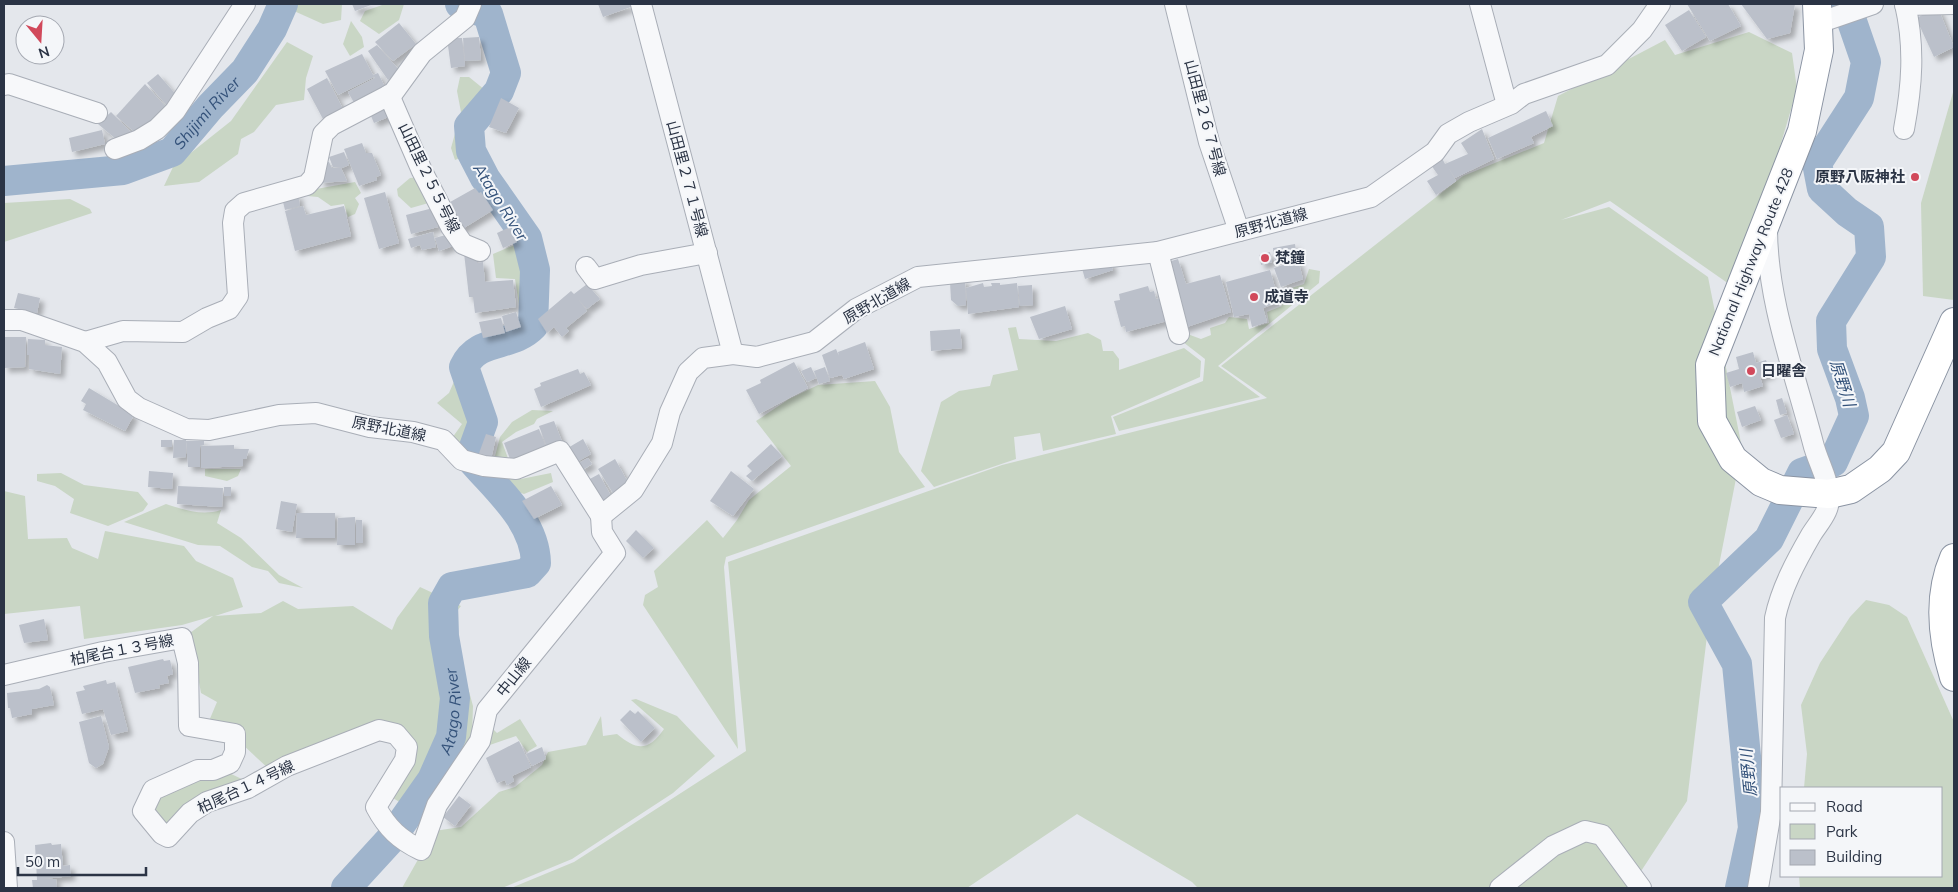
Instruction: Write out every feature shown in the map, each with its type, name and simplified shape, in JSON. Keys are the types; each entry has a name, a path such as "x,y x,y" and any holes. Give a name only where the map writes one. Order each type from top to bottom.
{"highway":[{"name":"National Highway Route 428","path":"1818,13 1819,50 1802,131 1710,365 1712,421 1733,459 1761,482 1780,490 1829,494 1851,489 1880,469 1896,452 1954,322"},
{"path":"1954,558 1943,592 1945,638 1954,677"}],"street":[{"path":"115,149 139,140 157,129 175,111 245,4"},
{"name":"山田里２７１号線","path":"641,4 733,354"},
{"name":"山田里２６７号線","path":"1175,4 1209,142 1239,231"},
{"path":"1480,4 1507,106"},
{"name":"原野北道線","path":"4,320 22,320 85,342 107,362 127,399 139,408 186,430 210,430 279,415 316,413 370,427 413,432 443,440 462,460 484,466 516,469 560,451 601,516 633,490 662,444 670,412 688,372 704,358 733,354 757,357 814,342 856,309 918,277 1158,252 1371,197 1435,152 1448,134 1507,106 1524,94 1607,65 1642,30 1660,4"},
{"path":"1818,13 1873,4"},
{"path":"1904,129 1911,91 1913,58 1905,5 1954,4"},
{"path":"85,342 123,331 183,332 207,318 229,309 238,296 233,223 235,211 244,203 307,185 314,177 323,134 332,125 393,93 422,53 468,11"},
{"path":"4,86 10,84 97,113"},
{"name":"山田里２５５号線","path":"389,95 410,139 422,171 451,227 463,244 480,251"},
{"path":"1758,888 1771,812 1775,618 1780,597 1811,535 1827,512 1829,494 1814,448 1778,317 1767,247 1767,223"},
{"path":"1158,252 1179,334"},
{"path":"586,267 595,279 641,265 706,253"},
{"name":"中山線","path":"413,847 437,805 480,742 487,710 615,554 602,532 601,516"},
{"name":"柏尾台１３号線","path":"4,675 103,652 182,638 188,663 189,726"},
{"name":"柏尾台１４号線","path":"189,726 235,734 236,752 230,763 214,770 198,770 153,790 143,811 162,834 168,837 190,813 207,802 248,788 287,766 379,730 396,734 408,748 404,760 376,807 385,824 413,847"},
{"path":"1500,888 1553,846 1585,831 1602,835 1641,888"},
{"path":"4,842 7,888"}],"green space":[{"path":"296,4 342,4 341,20 323,24 294,11"},
{"path":"385,4 404,4 399,20 379,34 360,21 365,11"},
{"path":"351,21 362,37 364,47 350,56 343,44"},
{"path":"1749,32 1792,53 1797,89 1769,184 1729,284 1610,201 1561,220 1609,207 1708,277 1742,448 1710,611 1687,801 1630,888 1198,888 1192,882 1077,814 967,888 511,888 574,862 746,751 728,562 1002,465 1267,398 1221,366 1463,176 1544,143 1558,96 1665,40 1675,55"},
{"path":"287,42 313,56 306,78 304,100 276,105 254,132 241,139 238,154 199,182 164,186 173,167 231,121"},
{"path":"460,77 469,77 485,90 483,103 466,124 467,155 455,160 451,148 461,112 457,91"},
{"path":"1954,89 1954,300 1923,296 1921,203"},
{"path":"421,177 432,202 411,208 398,196 397,189 410,178"},
{"path":"355,182 361,193 355,198 359,204 355,214 348,217 344,204 331,206 318,197 307,196 305,191"},
{"path":"70,199 90,209 92,213 4,242 4,203"},
{"path":"515,233 522,236 526,243 527,249 520,254 524,267 533,268 532,296 541,298 539,308 521,318 515,279 496,278 493,254 519,243"},
{"path":"1309,269 1320,271 1319,283 1218,366 1260,397 1119,431 1113,417 1203,381 1205,359 1183,342 1182,332 1201,339 1211,335 1210,328 1225,323 1229,317 1247,319 1249,329 1269,323 1267,312 1282,306 1276,293 1304,284"},
{"path":"1016,327 1019,339 1056,341 1088,333 1101,340 1103,351 1113,351 1119,359 1119,370 1184,348 1201,361 1200,377 1111,416 1116,434 1043,451 1040,433 1014,437 1016,459 934,487 921,471 941,402 959,391 990,386 993,375 1018,370 1008,328"},
{"path":"459,370 470,372 486,414 485,433 475,456 450,441 462,424 437,403 449,393"},
{"path":"875,381 890,407 899,452 925,487 726,557 724,567 738,749 643,605 645,595 658,587 654,571 707,520 723,538 749,500 791,466 756,421 789,399 818,385"},
{"path":"532,410 553,411 502,442 510,464 494,460 500,437 512,422"},
{"path":"205,469 241,469 238,476 227,481 205,476"},
{"path":"470,470 516,473 521,479 551,473 553,482 524,494 512,490 535,521 537,536 524,540"},
{"path":"61,473 84,485 138,492 148,504 143,511 108,526 70,513 74,499 55,486 37,481 37,474"},
{"path":"4,491 25,496 28,539 67,538 72,548 98,559 105,531 184,546 196,561 233,578 243,607 215,616 261,613 283,601 298,609 353,606 392,630 397,618 420,587 461,606 453,616 461,662 473,706 472,736 429,820 388,795 407,761 395,730 271,771 241,743 209,721 217,702 201,693 190,633 213,616 182,625 84,639 80,606 4,614"},
{"path":"166,504 200,512 221,510 217,523 241,538 279,575 303,588 279,583 268,571 252,567 220,546 198,545 124,522"},
{"path":"1866,600 1889,605 1907,617 1954,722 1954,888 1800,888 1799,877 1943,877 1943,787 1804,787 1807,754 1801,705 1820,663 1850,617"},
{"path":"636,699 677,716 715,756 673,793 572,859 502,888 402,888 434,831 461,827 499,792 515,787 542,765 548,752 586,745 601,716 603,736 617,734 624,740 637,746 648,745 653,741 664,729 631,700"},
{"path":"520,719 537,746 527,752 516,736 484,747 492,728 497,733"},
{"path":"229,773 244,780 166,828 151,810 159,792"}],"building":[{"path":"352,4 370,4 371,5 355,11"},
{"path":"598,4 639,4 603,17"},
{"path":"1687,4 1728,4 1741,26 1710,41"},
{"path":"1741,4 1795,4 1790,33 1767,39"},
{"path":"1938,8 1954,47 1934,57 1916,18"},
{"path":"1689,10 1706,37 1682,51 1665,25"},
{"path":"399,23 416,44 393,61 375,42"},
{"path":"479,37 481,60 465,61 463,38"},
{"path":"447,38 462,38 465,66 451,68"},
{"path":"377,45 400,71 388,80 368,51"},
{"path":"362,54 374,77 338,95 325,71"},
{"path":"378,73 388,93 357,108 348,92 375,78 373,75"},
{"path":"158,74 179,98 169,108 147,83"},
{"path":"327,78 343,109 323,119 307,89"},
{"path":"145,84 166,107 138,135 116,116"},
{"path":"501,98 519,108 506,133 489,127"},
{"path":"386,102 393,115 374,123 368,109"},
{"path":"1546,111 1553,126 1531,137 1534,143 1497,159 1488,138"},
{"path":"111,112 133,134 122,144 98,124"},
{"path":"1482,129 1494,159 1455,178 1448,167 1456,181 1436,195 1427,181 1438,175 1431,165 1442,158 1445,164 1468,154 1461,143"},
{"path":"102,130 105,144 72,152 69,138"},
{"path":"362,143 366,153 372,153 381,175 376,177 377,180 359,186 344,149"},
{"path":"344,152 349,165 342,168 333,167 329,157"},
{"path":"320,162 329,162 332,168 341,168 347,181 320,183"},
{"path":"475,188 479,193 481,192 493,210 459,231 443,206"},
{"path":"385,192 399,243 379,249 364,198"},
{"path":"298,194 300,206 285,210 282,198"},
{"path":"303,206 306,215 344,206 351,236 295,251 285,211"},
{"path":"433,208 438,227 411,234 406,215"},
{"path":"510,227 517,242 503,248 497,233"},
{"path":"433,232 436,247 422,250 420,245 411,248 408,239"},
{"path":"449,234 453,246 439,251 435,238"},
{"path":"1295,244 1297,257 1275,261 1273,248"},
{"path":"477,252 477,263 483,262 485,282 513,280 516,307 475,313 473,297 469,297 464,253"},
{"name":"梵鐘","path":"1270,252 1272,262 1261,265 1259,255"},
{"path":"1178,259 1186,284 1220,275 1231,312 1181,329 1161,264"},
{"path":"1298,260 1303,279 1281,287 1274,268"},
{"path":"1110,261 1113,270 1085,279 1081,265"},
{"name":"成道寺","path":"1270,270 1279,302 1263,308 1267,322 1252,327 1249,314 1234,317 1226,282"},
{"path":"965,279 966,305 958,306 951,300 950,282"},
{"path":"983,283 984,287 992,286 991,283 1000,283 1000,285 1017,283 1019,307 968,314 966,288"},
{"path":"587,284 600,299 587,309 578,299 587,311 566,328 569,331 562,337 554,327 547,333 538,319 571,291 574,294"},
{"path":"1032,285 1033,305 1020,306 1018,286"},
{"path":"1148,286 1150,292 1154,291 1156,299 1161,298 1167,321 1126,332 1125,326 1121,327 1114,301 1120,300 1119,294"},
{"path":"18,293 40,298 37,313 14,308"},
{"path":"1065,306 1072,329 1039,339 1030,317"},
{"path":"516,312 521,327 506,332 502,316"},
{"path":"501,318 505,333 483,338 479,322"},
{"path":"960,329 962,348 931,351 930,331"},
{"path":"4,337 26,337 25,367 4,368"},
{"path":"28,339 45,340 45,345 62,347 60,374 29,369 29,355 27,355"},
{"path":"865,342 874,369 844,379 842,375 830,378 822,355 836,349 839,356 838,352"},
{"name":"日曜舎","path":"1753,352 1756,363 1766,360 1771,374 1760,377 1763,386 1744,392 1742,383 1730,387 1726,373 1739,369 1736,357"},
{"path":"794,362 808,388 759,414 746,390 761,383 760,380"},
{"path":"811,367 816,378 807,382 801,371"},
{"path":"825,367 830,381 819,384 814,371"},
{"path":"578,369 580,374 584,372 591,385 541,407 534,389 541,386 540,383"},
{"path":"89,388 134,415 125,431 83,410 86,404 81,401"},
{"path":"1782,398 1787,413 1780,415 1776,400"},
{"path":"1755,406 1761,420 1742,427 1737,412"},
{"path":"1787,415 1794,434 1781,438 1774,420"},
{"path":"554,421 563,444 548,450 539,426"},
{"path":"539,429 547,450 512,464 504,443"},
{"path":"486,434 496,437 491,459 478,456"},
{"path":"583,439 591,454 575,463 566,449"},
{"path":"161,440 172,440 172,447 161,447"},
{"path":"174,440 186,440 186,457 173,458"},
{"path":"186,441 204,441 204,445 200,446 200,467 188,467"},
{"path":"771,444 782,456 752,481 746,476 752,471 747,466"},
{"path":"234,445 234,449 249,449 246,459 243,459 243,466 201,468 201,446"},
{"path":"588,458 592,464 581,471 577,464"},
{"path":"615,459 629,484 613,493 598,469"},
{"path":"149,471 173,473 172,489 148,487"},
{"path":"731,471 754,489 733,516 710,501"},
{"path":"599,474 611,496 599,503 586,481"},
{"path":"178,486 223,488 222,507 177,504"},
{"path":"551,486 562,505 534,519 522,501"},
{"path":"224,487 231,487 231,496 224,496"},
{"path":"281,501 297,504 292,532 276,529"},
{"path":"297,513 335,513 335,538 296,538"},
{"path":"355,517 355,545 337,545 338,518"},
{"path":"356,520 362,520 363,543 356,543"},
{"path":"636,530 654,548 643,558 626,541"},
{"path":"44,619 48,640 24,643 19,625"},
{"path":"163,659 164,661 170,660 173,674 167,676 169,683 159,685 160,688 135,693 128,667"},
{"path":"106,680 107,684 115,682 128,731 111,735 103,709 82,714 76,692 85,690 83,686"},
{"path":"47,685 50,687 54,705 32,709 32,714 12,718 10,708 8,708 7,693 39,689"},
{"path":"630,710 635,714 638,711 655,728 641,742 620,720"},
{"path":"101,716 109,747 103,764 96,768 89,763 79,722"},
{"path":"519,741 531,767 512,776 514,781 507,785 505,780 497,783 486,758"},
{"path":"542,747 546,759 532,766 526,754"},
{"path":"459,796 471,805 455,826 443,817"},
{"path":"51,843 52,845 61,844 63,866 70,865 71,876 44,879 56,879 57,888 33,888 32,880 37,880 35,845"}],"waterway":[{"name":"Shijimi River","path":"4,181 123,170 172,152 210,107 245,71 272,29 283,4"},
{"name":"Atago River","path":"346,888 389,841 432,780 451,737 455,698 444,636 443,603 452,587 527,573 536,563 534,547 522,519 470,458 483,422 464,367 478,351 525,333 533,326 535,270 527,238 485,178 471,151 469,126 499,91 506,73 488,14 460,4"},
{"name":"原野川","path":"1740,888 1753,828 1737,664 1703,602 1769,539 1802,473 1833,462 1854,416 1850,398 1832,349 1831,321 1871,257 1869,227 1847,212 1822,189 1817,163 1859,98 1866,62 1846,4"}],"place":[{"name":"原野八阪神社","path":"1915,177"},
{"name":"梵鐘","path":"1265,258"},
{"name":"成道寺","path":"1254,297"},
{"name":"日曜舎","path":"1751,371"}]}
